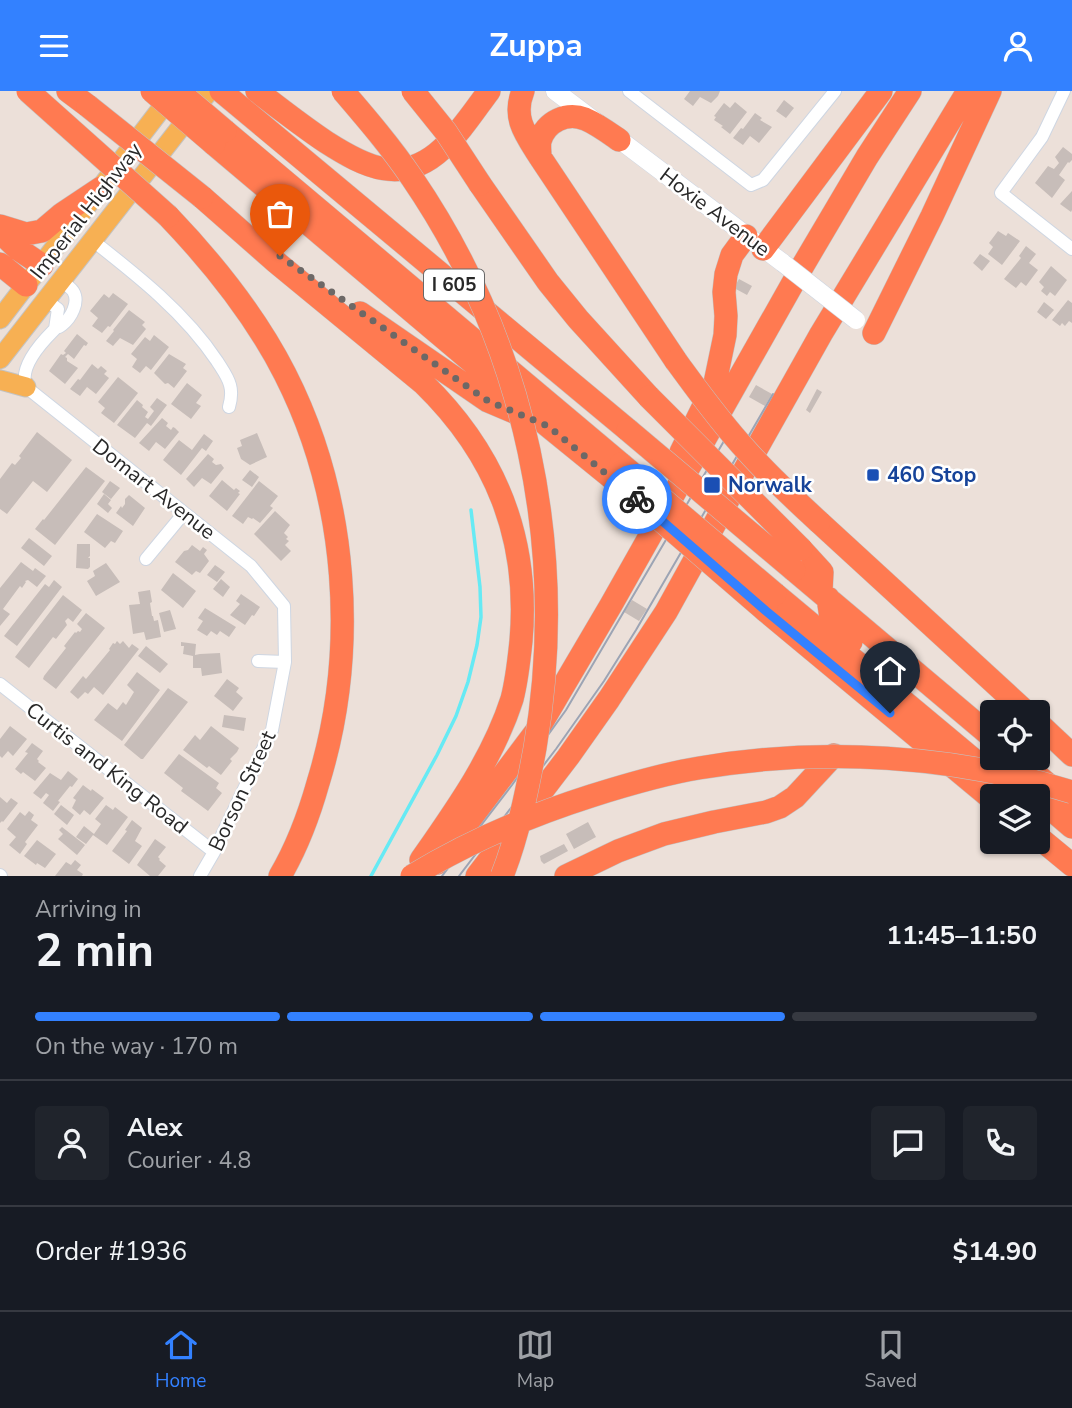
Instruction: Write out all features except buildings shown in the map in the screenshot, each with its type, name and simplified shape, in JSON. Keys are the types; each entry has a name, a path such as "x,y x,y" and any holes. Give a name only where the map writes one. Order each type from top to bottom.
{"highway":[{"path":"28,91 168,216 226,282 262,333 285,374 318,458 333,518 339,562 342,649 338,698 328,750 312,803 289,859 279,876"},
{"path":"68,91 280,256 466,387 488,401 548,426"},
{"name":"I 605","path":"152,91 233,119 548,426 616,471 771,603 980,788"},
{"path":"176,91 233,119 311,132 366,165 397,170 415,167 442,149 489,91"},
{"path":"193,91 233,119 616,471"},
{"name":"I 605","path":"221,91 233,119 255,143 280,141 628,430 797,559 825,595 980,727"},
{"path":"343,91 375,127 412,177 447,234 500,350 519,406 533,466 547,576 542,703 529,777 502,876"},
{"path":"413,91 446,132 548,282 600,344 797,559"},
{"path":"523,91 518,113 522,128 676,361 712,410 779,486 1013,700"},
{"path":"538,729 715,383 725,335 724,292 732,255 755,242 881,91"},
{"path":"427,876 538,729 802,267 909,91"},
{"path":"477,876 610,699 666,612 821,334 968,91"},
{"path":"865,326 932,216 990,91"},
{"path":"540,157 539,143 543,133 550,125 566,116 589,120 619,140"},
{"path":"0,229 26,234 42,231 101,188"},
{"path":"202,197 444,403 477,449 505,503 520,564 523,598 519,665 512,698 480,771 411,876"},
{"path":"0,229 18,249 41,265"},
{"path":"0,264 26,285"},
{"path":"825,595 832,625 1022,784"},
{"path":"771,603 1002,784"},
{"path":"1050,734 1072,755"},
{"path":"566,876 618,851 664,834 780,807 795,797 834,755"},
{"path":"411,876 477,840 521,820 572,802 662,776 743,761 839,755 891,759 1004,774 1072,792"},
{"path":"1031,770 1072,805"},
{"path":"1050,808 1072,827"},
{"path":"1050,824 1072,842"},
{"path":"1050,847 1072,865"}],"main road":[{"name":"Imperial Highway","path":"0,319 176,91"},
{"name":"Imperial Highway","path":"0,359 209,91"},
{"name":"Hoxie Avenue","path":"555,91 865,326"},
{"path":"0,380 26,387"}],"street":[{"path":"629,91 751,185 764,180 835,91"},
{"path":"1064,91 1042,137 1001,193 1072,249"},
{"path":"92,240 143,281 204,342 230,384 229,407"},
{"path":"26,387 23,380 27,364 55,328 64,324 76,302 74,291 60,280"},
{"path":"46,300 58,309 55,328"},
{"name":"Domart Avenue","path":"26,387 251,566 285,606 285,662"},
{"path":"146,559 184,513"},
{"path":"258,661 285,662"},
{"name":"Borson Street","path":"200,876 272,730 285,662"},
{"name":"Curtis and King Road","path":"3,692 214,852"}],"waterway":[{"path":"371,876 437,755 456,716 468,682 481,617 471,510"}],"tram line":[{"path":"459,876 604,681 773,394"},
{"path":"442,876 566,710 724,441"}],"way so far":[{"path":"280,256 488,401 548,426 637,499"}],"place":[{"name":"460 Stop","path":"873,475"},
{"name":"Norwalk","path":"712,485"}],"route":[{"path":"637,499 766,611 890,713"}]}
